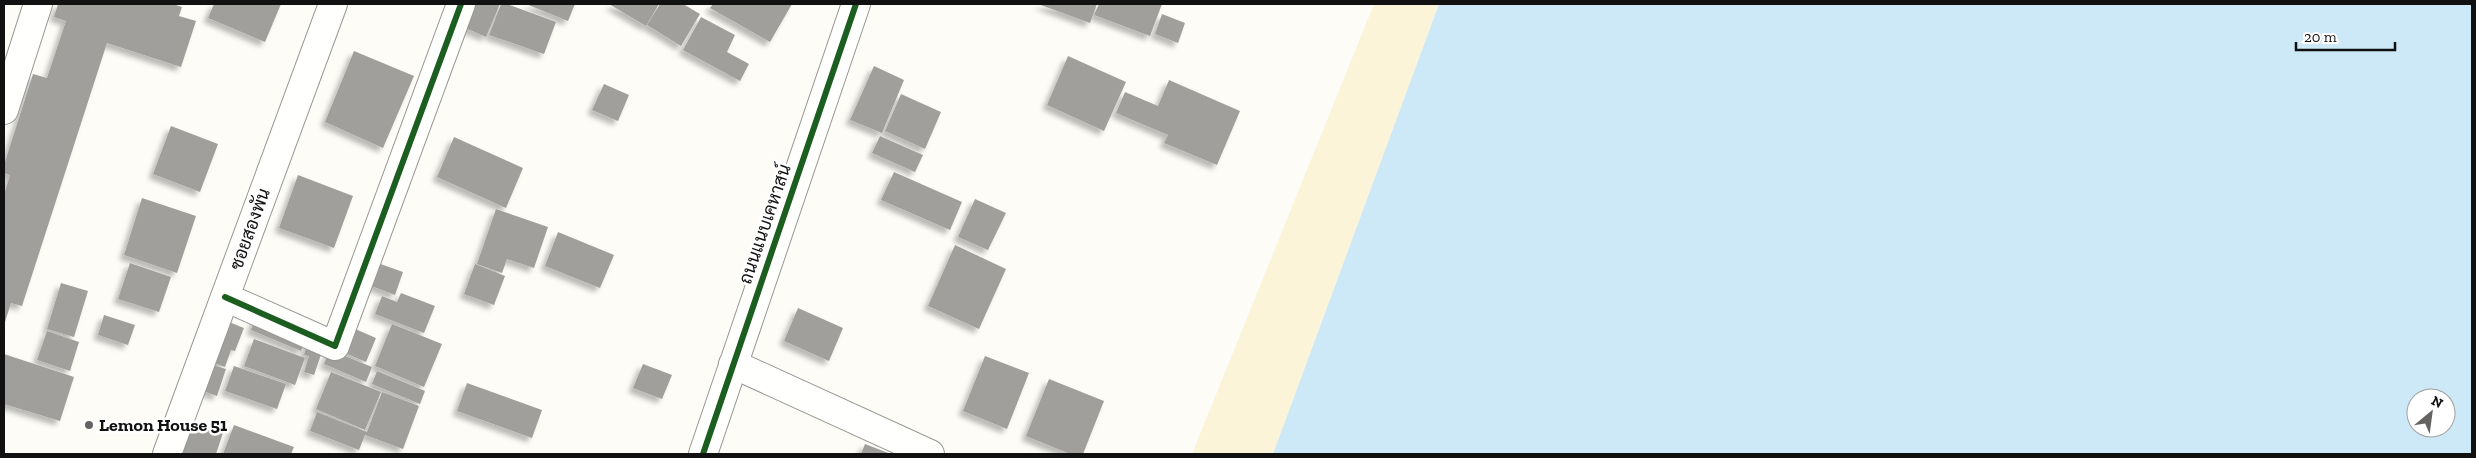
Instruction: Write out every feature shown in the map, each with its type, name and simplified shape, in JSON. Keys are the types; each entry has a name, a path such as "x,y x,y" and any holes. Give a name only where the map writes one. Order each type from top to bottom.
{"street":[{"path":"4,110 38,4"},
{"name":"ซอยสองพัน","path":"167,454 333,4"},
{"path":"225,297 335,346 460,4"},
{"name":"ถนนแนบเคหาสน์","path":"702,454 856,4"},
{"path":"733,364 930,454"}],"sand":[{"path":"1374,4 1439,4 1273,454 1192,454"}],"water":[{"path":"1439,4 2472,4 2472,454 1273,454"}],"building":[{"path":"58,4 173,4 182,7 179,16 196,21 181,67 107,43 22,306 11,303 4,325 4,195 10,175 4,173 4,165 33,74 47,78 66,21 54,17"},
{"path":"214,4 281,4 265,42 208,18"},
{"path":"473,4 500,4 486,37 463,27"},
{"path":"501,4 507,4 556,22 544,54 489,35"},
{"path":"526,4 575,4 568,21"},
{"path":"609,4 659,4 646,26"},
{"path":"660,4 683,4 700,14 681,46 647,25"},
{"path":"713,4 792,4 770,42 710,8"},
{"path":"1038,4 1097,4 1090,23"},
{"path":"1099,4 1162,4 1150,36 1094,15"},
{"path":"1162,14 1185,23 1178,43 1155,34"},
{"path":"701,17 735,35 727,52 749,64 740,81 683,50"},
{"path":"354,51 414,76 383,148 325,122"},
{"path":"1068,56 1126,82 1104,131 1047,105"},
{"path":"874,66 904,80 882,133 850,120"},
{"path":"1169,80 1240,111 1217,165 1164,143 1168,135 1116,113 1125,92 1158,106"},
{"path":"604,84 629,95 618,121 592,110"},
{"path":"901,94 941,112 925,149 885,131"},
{"path":"171,126 218,144 200,192 153,174"},
{"path":"880,136 923,155 915,172 872,153"},
{"path":"454,137 523,168 506,208 437,177"},
{"path":"894,172 962,202 950,230 881,200"},
{"path":"298,175 353,196 334,248 279,228"},
{"path":"142,198 196,216 177,273 124,255"},
{"path":"975,199 1006,213 988,250 958,237"},
{"path":"496,209 548,227 534,268 507,259 502,273 477,264"},
{"path":"558,232 614,255 600,288 545,266"},
{"path":"955,245 1006,269 979,329 928,306"},
{"path":"375,262 403,272 395,295 366,284"},
{"path":"130,263 171,277 159,312 118,299"},
{"path":"475,264 505,276 494,305 464,294"},
{"path":"61,283 88,291 74,337 47,329"},
{"path":"401,293 435,306 424,333 375,314 382,296 397,302"},
{"path":"798,308 843,328 829,361 784,341"},
{"path":"104,315 135,325 128,345 98,335"},
{"path":"256,316 307,337 301,351 251,330"},
{"path":"224,320 244,328 235,351 231,350 225,367 209,361"},
{"path":"392,324 442,344 424,387 375,366"},
{"path":"353,328 376,338 366,362 343,352"},
{"path":"47,331 79,342 70,371 37,360"},
{"path":"254,339 305,358 295,385 244,366"},
{"path":"308,341 324,346 314,375 304,372 309,356 304,355"},
{"path":"330,350 372,367 366,382 324,364"},
{"path":"4,354 74,377 60,421 4,404"},
{"path":"985,356 1029,373 1007,429 963,411"},
{"path":"206,363 226,369 217,396 198,389"},
{"path":"643,364 672,375 662,399 633,388"},
{"path":"234,366 286,384 277,409 225,391"},
{"path":"377,371 425,391 420,404 372,384"},
{"path":"331,372 381,392 365,430 316,409"},
{"path":"1049,379 1104,401 1083,454 1070,454 1026,436"},
{"path":"467,383 542,410 532,438 457,411"},
{"path":"382,392 419,406 403,449 365,435 359,450 310,431 317,412 367,432"},
{"path":"181,417 224,430 216,454 170,454"},
{"path":"234,425 294,447 291,454 223,454"},
{"path":"865,444 891,454 861,454"}],"cycle path":[{"path":"225,297 335,346 461,4"},
{"path":"703,454 856,4"}],"place":[{"name":"Lemon House 51","path":"89,425"}]}
